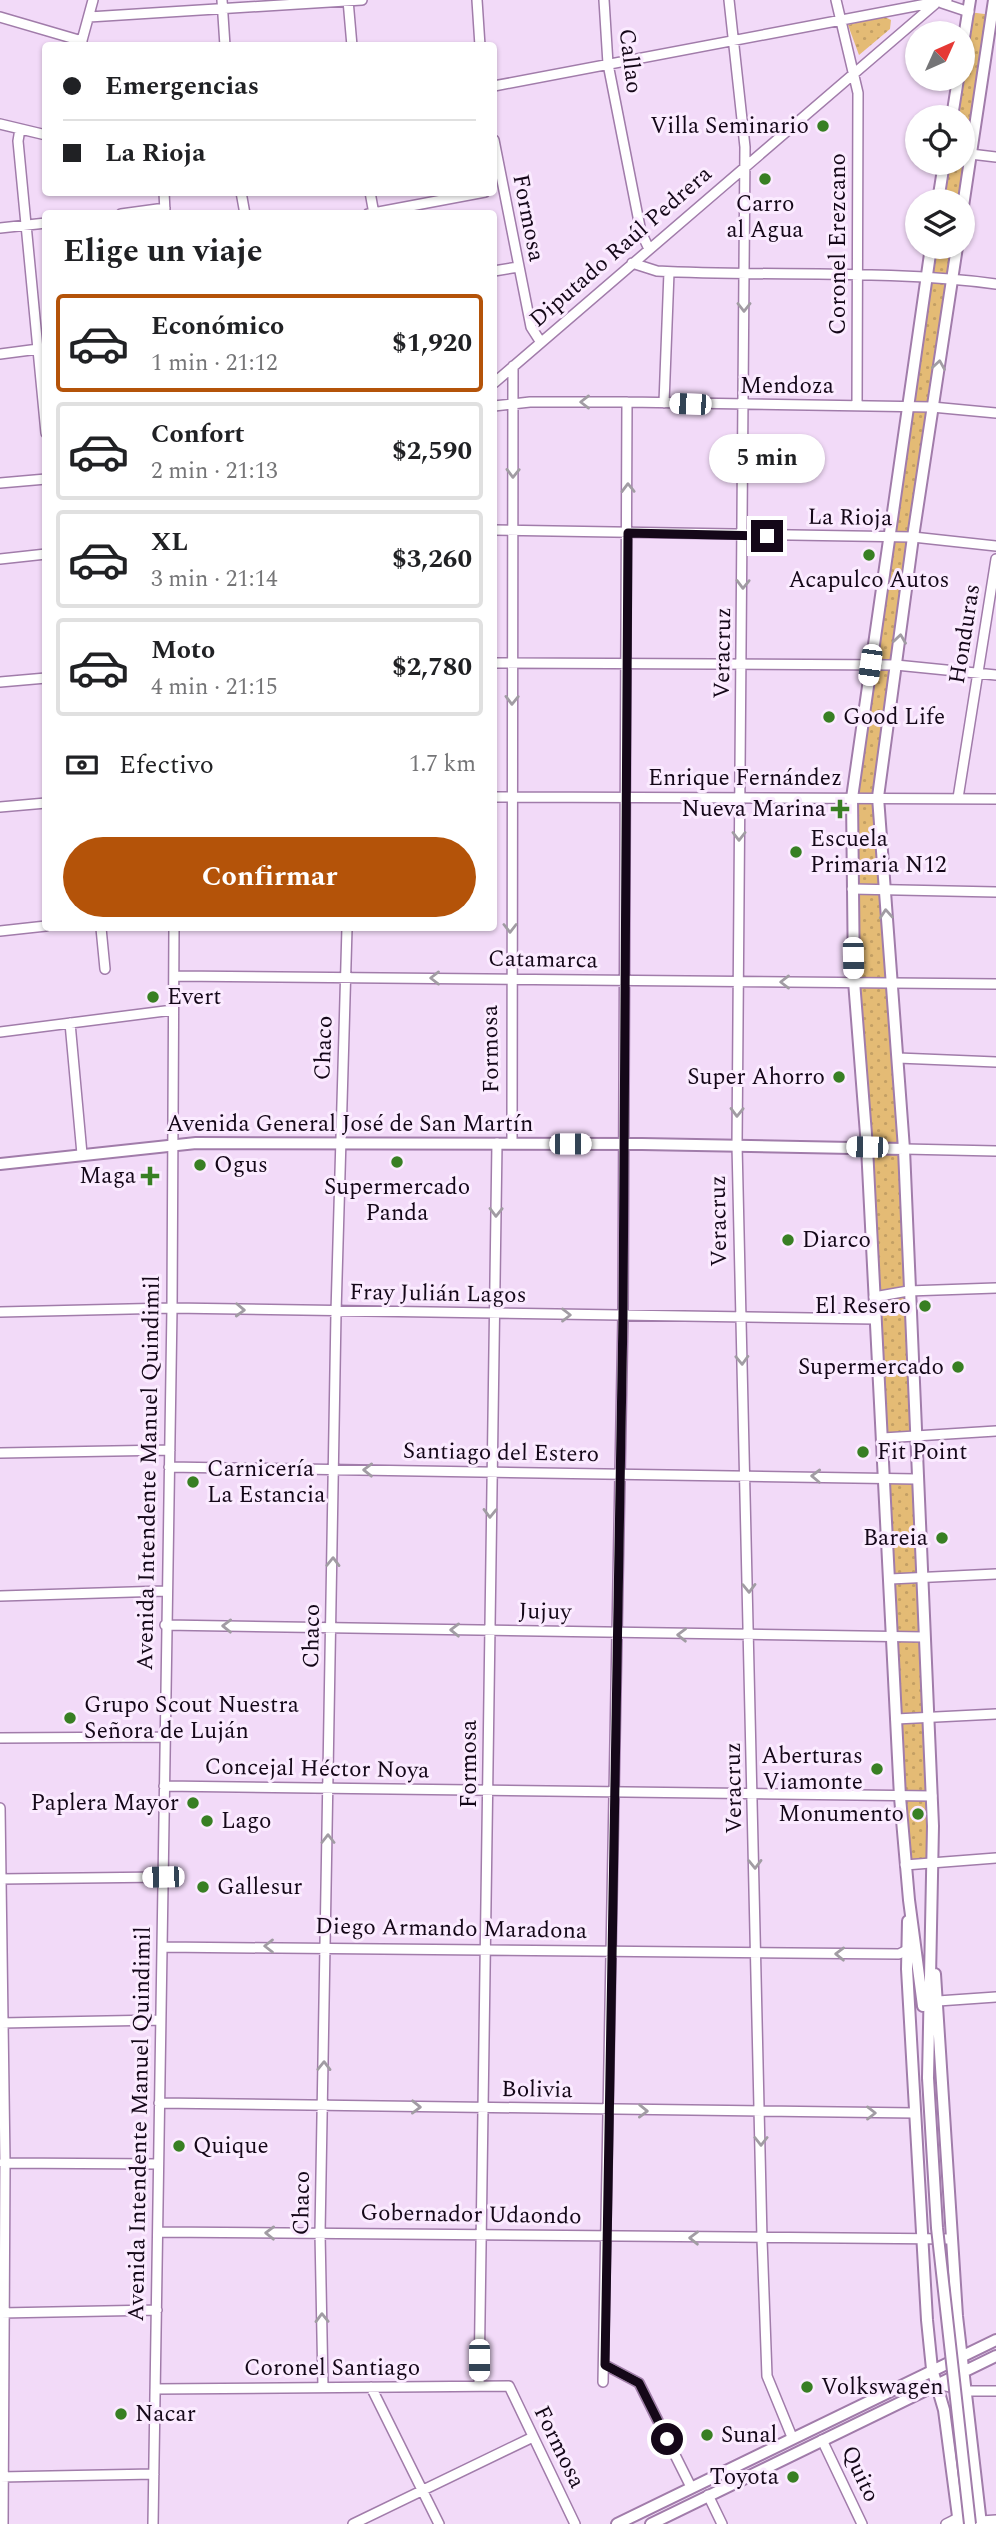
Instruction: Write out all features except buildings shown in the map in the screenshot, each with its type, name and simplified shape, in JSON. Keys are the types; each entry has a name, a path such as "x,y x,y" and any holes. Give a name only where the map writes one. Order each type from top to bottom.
{"main road":[{"path":"975,112 994,15 994,0"},
{"path":"969,6 994,15"},
{"path":"927,2047 905,1865 900,1797 867,1147 854,981 852,798 929,259"},
{"path":"955,259 913,537 878,797 904,1149 916,1479 932,1796 928,2078 937,2228 977,2523"},
{"name":"Avenida General José de San Martín","path":"0,1164 171,1144 512,1143 904,1149"},
{"path":"909,1900 907,1950 922,2238 932,2369 944,2410 958,2521"},
{"path":"932,1937 951,2239 977,2523"},
{"path":"617,2524 996,2340"},
{"path":"651,2524 996,2356"}],"street":[{"path":"82,42 93,0"},
{"path":"348,0 352,42"},
{"path":"89,17 222,4 362,0"},
{"path":"477,0 480,42"},
{"name":"Callao","path":"604,0 608,64 641,232 649,249"},
{"name":"Veracruz","path":"729,0 745,166 737,1145 740,1318 747,1475 762,2239 767,2376 792,2437"},
{"name":"Coronel Erezcano","path":"836,0 858,93 857,406"},
{"path":"497,85 839,19 941,2 969,6"},
{"name":"Diputado Raúl Pedrera","path":"497,380 854,72 941,2"},
{"path":"222,4 225,42"},
{"path":"0,18 79,42"},
{"path":"0,124 42,134"},
{"path":"0,354 41,349 24,225 18,141 20,129"},
{"path":"975,154 996,157"},
{"name":"Formosa","path":"498,190 531,327 540,341"},
{"path":"388,210 463,196"},
{"path":"0,228 42,223"},
{"path":"632,263 647,270 668,272 857,272 926,275 996,284"},
{"path":"497,270 518,267"},
{"path":"664,403 668,272"},
{"name":"Formosa","path":"512,1143 510,979 513,366"},
{"name":"Mendoza","path":"497,406 530,402 627,402 932,407 996,412"},
{"path":"603,2382 608,2236 623,1315 627,402"},
{"path":"0,483 42,479"},
{"name":"La Rioja","path":"497,530 887,539 913,537 996,546"},
{"path":"0,559 42,554"},
{"name":"Honduras","path":"958,798 996,559"},
{"path":"497,663 896,665 996,675"},
{"path":"0,682 42,677"},
{"name":"Enrique Fernández","path":"497,797 996,799"},
{"path":"0,807 42,803"},
{"path":"852,889 996,892"},
{"path":"0,931 42,926"},
{"path":"101,931 105,969"},
{"name":"Avenida Intendente Manuel Quindimil","path":"153,2524 165,1591 172,1308 174,931"},
{"name":"Chaco","path":"323,2387 320,2233 336,1312 347,931"},
{"name":"Catamarca","path":"174,976 996,984"},
{"path":"0,1032 173,1010"},
{"path":"70,1023 82,1154"},
{"path":"898,1059 996,1062"},
{"name":"Formosa","path":"479,2385 497,1143"},
{"name":"Avenida General José de San Martín","path":"904,1149 996,1151"},
{"path":"874,1297 908,1292 996,1288"},
{"name":"Fray Julián Lagos","path":"0,1312 172,1308 876,1320"},
{"path":"883,1438 996,1431"},
{"path":"0,1453 170,1450"},
{"name":"Santiago del Estero","path":"169,1467 916,1479"},
{"path":"890,1579 996,1574"},
{"path":"0,1597 165,1591"},
{"name":"Jujuy","path":"165,1625 923,1637"},
{"path":"896,1719 996,1714"},
{"path":"0,1738 163,1737"},
{"name":"Concejal Héctor Noya","path":"164,1786 932,1796"},
{"path":"0,1808 3,2524"},
{"path":"905,1865 996,1858"},
{"path":"0,1879 163,1877"},
{"name":"Diego Armando Maradona","path":"162,1947 327,1946 899,1954 907,1950"},
{"path":"938,2001 996,1997"},
{"path":"2,2023 160,2020"},
{"name":"Bolivia","path":"159,2103 915,2113"},
{"path":"3,2163 158,2164"},
{"name":"Gobernador Udaondo","path":"158,2232 951,2239"},
{"path":"3,2313 157,2310"},
{"path":"605,2365 639,2383 691,2487"},
{"path":"937,2384 966,2391 996,2391"},
{"name":"Formosa","path":"509,2386 575,2524"},
{"name":"Coronel Santiago","path":"155,2389 509,2386"},
{"path":"372,2387 439,2524"},
{"path":"354,2524 533,2437"},
{"name":"Quito","path":"822,2440 862,2524"},
{"path":"2,2477 154,2474"},
{"path":"708,2495 722,2524"},
{"path":"977,2523 996,2520"},
{"path":"946,2524 958,2521"}],"shaded area":[{"path":"969,12 992,15 975,120 975,105 955,105 959,91 975,91 975,21 968,21"},
{"path":"883,16 891,20 890,29 859,55 848,25"},
{"path":"942,175 966,175 964,189 940,189"},
{"path":"929,259 955,259 878,797 914,1435 883,1438 854,981 852,798"},
{"path":"884,1478 916,1479 932,1862 905,1865"}],"place":[{"name":"Villa Seminario","path":"823,126"},
{"name":"Carro al Agua","path":"765,179"},
{"name":"Acapulco Autos","path":"869,555"},
{"name":"Good Life","path":"829,717"},
{"name":"Nueva Marina","path":"840,809"},
{"name":"Escuela Primaria N12","path":"796,852"},
{"name":"Evert","path":"153,997"},
{"name":"Super Ahorro","path":"839,1077"},
{"name":"Supermercado Panda","path":"397,1162"},
{"name":"Ogus","path":"200,1165"},
{"name":"Maga","path":"150,1176"},
{"name":"Diarco","path":"788,1240"},
{"name":"El Resero","path":"925,1306"},
{"name":"Supermercado","path":"958,1367"},
{"name":"Fit Point","path":"863,1452"},
{"name":"Carnicería La Estancia","path":"193,1482"},
{"name":"Bareia","path":"942,1538"},
{"name":"Grupo Scout Nuestra Señora de Luján","path":"70,1718"},
{"name":"Aberturas Viamonte","path":"877,1769"},
{"name":"Paplera Mayor","path":"193,1803"},
{"name":"Monumento","path":"918,1814"},
{"name":"Lago","path":"207,1821"},
{"name":"Gallesur","path":"203,1887"},
{"name":"Quique","path":"179,2146"},
{"name":"Volkswagen","path":"807,2387"},
{"name":"Nacar","path":"121,2414"},
{"name":"Sunal","path":"707,2435"},
{"name":"Toyota","path":"793,2477"}],"route":[{"path":"667,2439 639,2383 605,2365 623,1315 628,533 767,536"}]}
